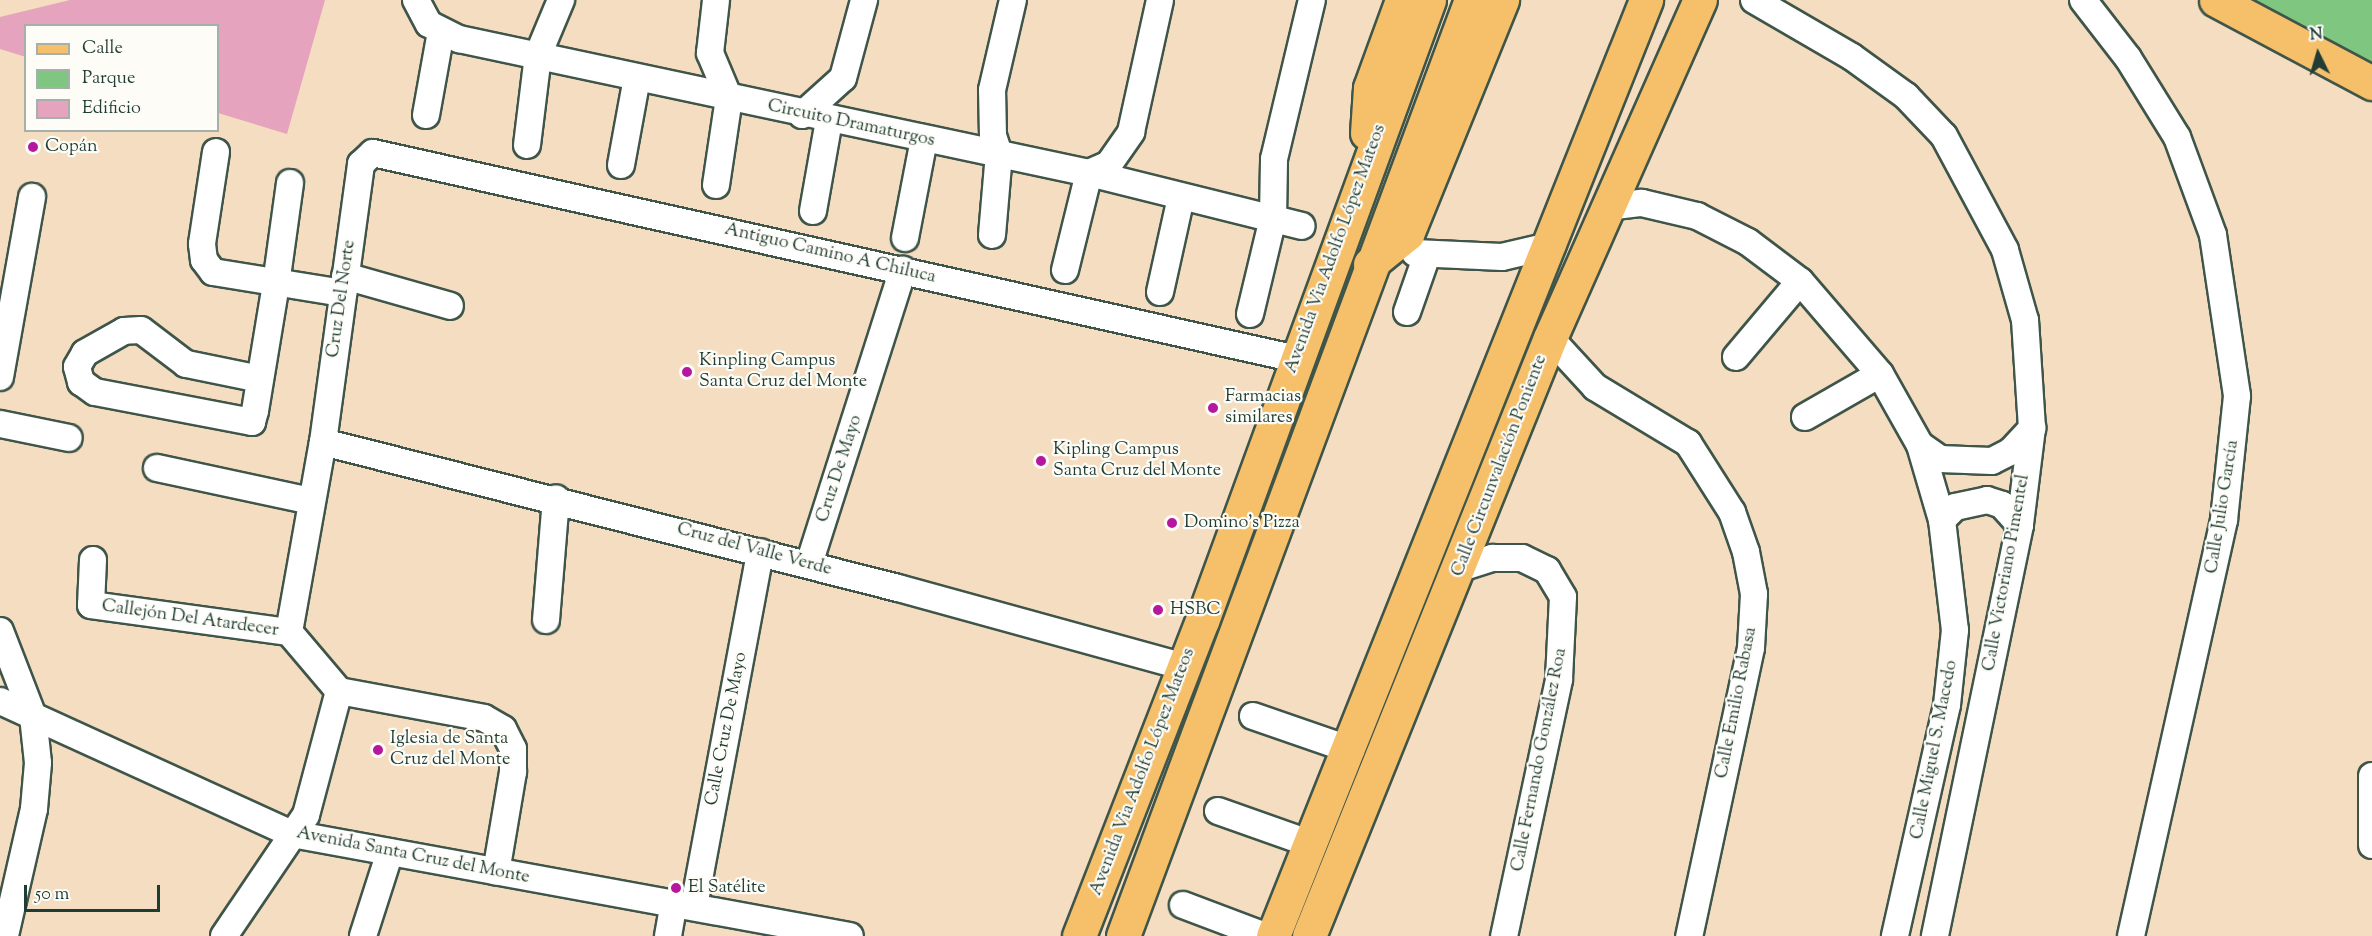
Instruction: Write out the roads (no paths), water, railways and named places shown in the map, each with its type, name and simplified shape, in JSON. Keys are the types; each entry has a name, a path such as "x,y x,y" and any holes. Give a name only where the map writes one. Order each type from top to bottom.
{"main road":[{"path":"1366,162 1370,87 1402,0"},
{"name":"Avenida Via Adolfo López Mateos","path":"1079,936 1184,667 1297,359 1366,162 1430,0"},
{"name":"Avenida Via Adolfo López Mateos","path":"1123,936 1369,265 1471,0"},
{"path":"1369,265 1407,234 1502,0"},
{"name":"Calle Circunvalación Poniente","path":"1273,936 1352,750 1553,245 1646,0"},
{"name":"Calle Circunvalación Poniente","path":"1309,936 1461,568 1550,338 1606,207 1700,0"},
{"path":"2216,0 2372,83"}],"street":[{"path":"416,0 441,32 426,115"},
{"path":"527,145 538,55 561,0"},
{"path":"716,185 729,98 710,53 717,0"},
{"path":"802,115 834,90 846,72 864,0"},
{"path":"992,235 999,154 993,136 992,90 1013,0"},
{"path":"1065,270 1089,173 1109,164 1131,132 1160,0"},
{"path":"1250,314 1273,218 1273,166 1312,0"},
{"name":"Calle Victoriano Pimentel","path":"1754,0 1861,64 1906,96 1944,135 2005,250 2025,321 2032,428 2020,525 1935,936"},
{"name":"Calle Julio García","path":"2083,0 2128,58 2177,138 2213,235 2236,396 2224,520 2131,936"},
{"name":"Circuito Dramaturgos","path":"441,32 802,115 1089,173 1302,226"},
{"path":"621,165 637,78"},
{"path":"813,211 829,120"},
{"path":"905,238 924,139"},
{"path":"216,152 204,260 225,276 276,284 344,284 450,306"},
{"name":"Antiguo Camino A Chiluca","path":"365,159 381,153 1297,359"},
{"name":"Cruz Del Norte","path":"290,632 310,501 323,442 344,284 365,159"},
{"path":"260,379 186,364 141,330 124,331 85,353 77,367 81,382 94,392 252,422 260,379 276,284 290,183"},
{"path":"1160,292 1181,196"},
{"path":"0,377 32,197"},
{"name":"Calle Miguel S. Macedo","path":"1606,207 1642,203 1697,216 1748,242 1800,281 1880,374 1920,445 1942,520 1954,630 1952,669 1895,936"},
{"path":"1407,312 1421,254 1502,257 1553,245"},
{"name":"Cruz De Mayo","path":"809,564 903,270"},
{"path":"1736,357 1800,281"},
{"name":"Calle Emilio Rabasa","path":"1550,338 1595,387 1688,443 1732,512 1746,552 1754,594 1751,648 1689,936"},
{"path":"1805,417 1880,374"},
{"path":"0,424 69,438"},
{"path":"1920,445 1940,459 1992,461 2010,452 2032,428"},
{"name":"Cruz del Valle Verde","path":"323,442 556,498 809,564 1184,667"},
{"path":"157,468 310,501"},
{"path":"546,620 556,498"},
{"path":"1942,520 1962,504 1987,500 2002,505 2020,525"},
{"name":"Calle Cruz De Mayo","path":"668,936 684,904 760,552"},
{"name":"Calle Fernando González Roa","path":"1461,568 1492,558 1522,558 1547,570 1563,597 1559,680 1504,936"},
{"name":"Callejón Del Atardecer","path":"93,560 91,606 290,632"},
{"path":"0,631 33,716 38,763 34,809 4,932"},
{"path":"290,632 339,691 484,718 503,729 513,750 513,772 495,872"},
{"path":"224,936 292,834 315,795 339,691"},
{"name":"Avenida Santa Cruz del Monte","path":"0,701 292,834 850,936"},
{"path":"1252,716 1352,750"},
{"path":"2372,776 2372,845"},
{"path":"1218,812 1311,844"},
{"path":"363,936 390,852"},
{"path":"1183,905 1265,936"}],"place":[{"name":"Copán","path":"33,147"},
{"name":"Kinpling Campus Santa Cruz del Monte","path":"687,372"},
{"name":"Farmacias similares","path":"1213,408"},
{"name":"Kipling Campus Santa Cruz del Monte","path":"1041,461"},
{"name":"Domino's Pizza","path":"1172,523"},
{"name":"HSBC","path":"1158,610"},
{"name":"Iglesia de Santa Cruz del Monte","path":"378,750"},
{"name":"El Satélite","path":"676,888"}]}
